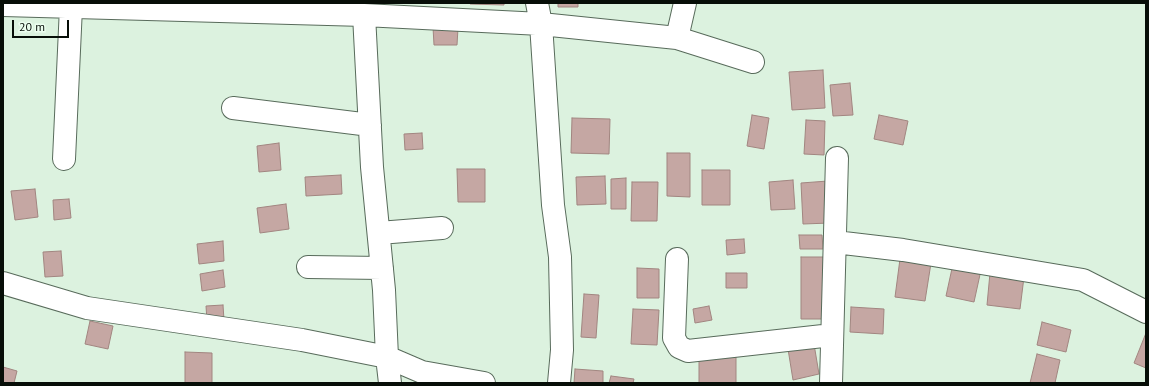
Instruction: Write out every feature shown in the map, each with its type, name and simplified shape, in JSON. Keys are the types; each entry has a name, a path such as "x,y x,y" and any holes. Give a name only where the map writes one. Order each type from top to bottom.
{"street":[{"path":"537,3 541,24 553,205 560,257 562,350 559,383"},
{"path":"677,38 686,3"},
{"path":"3,5 364,15 541,24 677,38 753,62"},
{"path":"64,159 71,7"},
{"path":"364,15 370,125 390,383"},
{"path":"233,108 370,125"},
{"path":"831,383 837,158"},
{"path":"379,233 442,228"},
{"path":"835,242 903,250 1083,280 1146,312"},
{"path":"677,259 674,338 679,347 688,351 832,335"},
{"path":"308,267 382,268"},
{"path":"3,283 87,308 302,340 387,357 422,372 484,383"}],"building":[{"path":"504,3 504,5 470,4"},
{"path":"558,3 578,3 578,7 558,7"},
{"path":"433,27 458,28 457,45 434,45"},
{"path":"823,70 825,108 792,110 789,72"},
{"path":"850,83 853,115 833,116 830,85"},
{"path":"752,115 769,118 764,149 747,146"},
{"path":"879,115 908,121 903,145 874,139"},
{"path":"572,118 610,119 609,154 571,153"},
{"path":"806,120 825,121 824,155 804,154"},
{"path":"422,133 423,149 405,150 404,134"},
{"path":"279,143 281,170 259,172 257,146"},
{"path":"667,153 690,153 690,197 667,196"},
{"path":"457,169 485,169 485,202 458,202"},
{"path":"702,170 730,170 730,205 702,205"},
{"path":"341,175 342,194 306,196 305,177"},
{"path":"605,176 606,204 577,205 576,177"},
{"path":"626,178 626,209 611,209 611,179"},
{"path":"793,180 795,209 771,210 769,182"},
{"path":"828,181 830,223 803,224 801,183"},
{"path":"632,182 658,182 657,221 631,221"},
{"path":"35,189 38,217 15,220 11,191"},
{"path":"69,199 71,218 54,220 53,200"},
{"path":"286,204 289,229 260,233 257,208"},
{"path":"799,235 822,235 823,249 800,249"},
{"path":"744,239 745,253 727,255 726,240"},
{"path":"223,241 224,261 199,264 197,244"},
{"path":"61,251 63,276 45,277 43,252"},
{"path":"801,257 825,257 826,319 801,319"},
{"path":"900,259 931,263 925,301 895,297"},
{"path":"953,264 981,270 974,302 946,296"},
{"path":"637,268 659,269 659,298 637,298"},
{"path":"223,270 225,287 202,291 200,274"},
{"path":"726,273 747,273 747,288 726,288"},
{"path":"990,273 1024,277 1020,309 987,305"},
{"path":"584,294 599,295 596,338 581,337"},
{"path":"223,305 224,320 207,321 206,306"},
{"path":"709,306 712,320 695,323 693,309"},
{"path":"851,307 884,309 883,334 850,332"},
{"path":"633,309 659,310 657,345 631,344"},
{"path":"90,321 113,326 108,349 85,344"},
{"path":"1042,322 1071,330 1066,352 1037,345"},
{"path":"1146,333 1146,368 1134,363"},
{"path":"814,344 819,374 793,380 788,349"},
{"path":"185,352 212,353 212,383 185,383"},
{"path":"1037,354 1060,360 1055,383 1030,383"},
{"path":"699,355 736,355 736,383 699,383"},
{"path":"3,367 17,371 14,383 3,383"},
{"path":"575,369 603,371 603,383 574,383"},
{"path":"611,376 634,379 633,383 609,383"}]}
